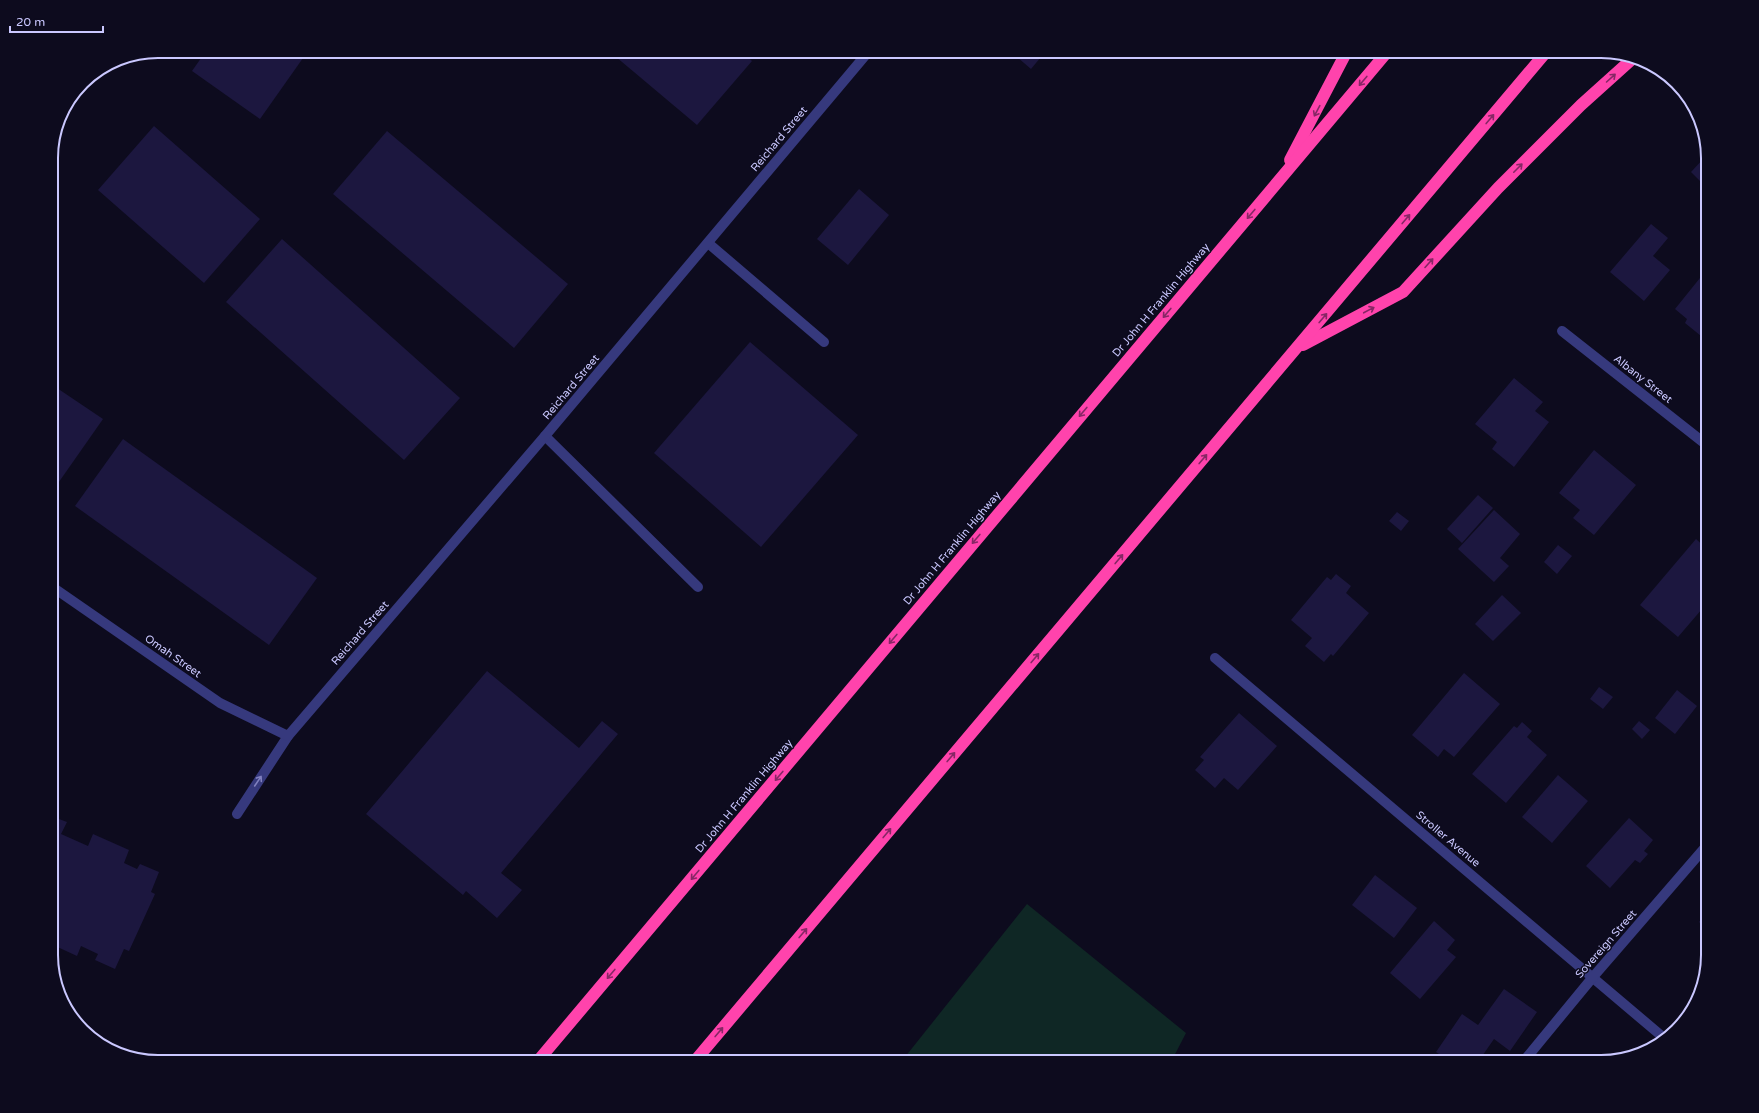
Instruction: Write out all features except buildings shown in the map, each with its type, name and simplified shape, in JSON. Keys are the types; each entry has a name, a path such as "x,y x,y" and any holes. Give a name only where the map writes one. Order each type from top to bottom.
{"highway":[{"path":"1277,184 1343,58"},
{"name":"Dr John H Franklin Highway","path":"543,1055 1382,58"},
{"path":"700,1055 1541,58"},
{"path":"1298,348 1403,292 1498,188 1581,105 1629,62"}],"street":[{"name":"Reichard Street","path":"237,814 288,736 545,436 863,58"},
{"path":"708,243 824,342"},
{"name":"Albany Street","path":"1562,331 1701,440"},
{"path":"545,436 698,587"},
{"name":"Omah Street","path":"58,591 220,703 288,736"},
{"name":"Stroller Avenue","path":"1215,658 1661,1035"},
{"name":"Sovereign Street","path":"1529,1055 1593,977 1701,852"}],"green space":[{"path":"1027,904 1186,1033 1175,1055 907,1055"}]}
